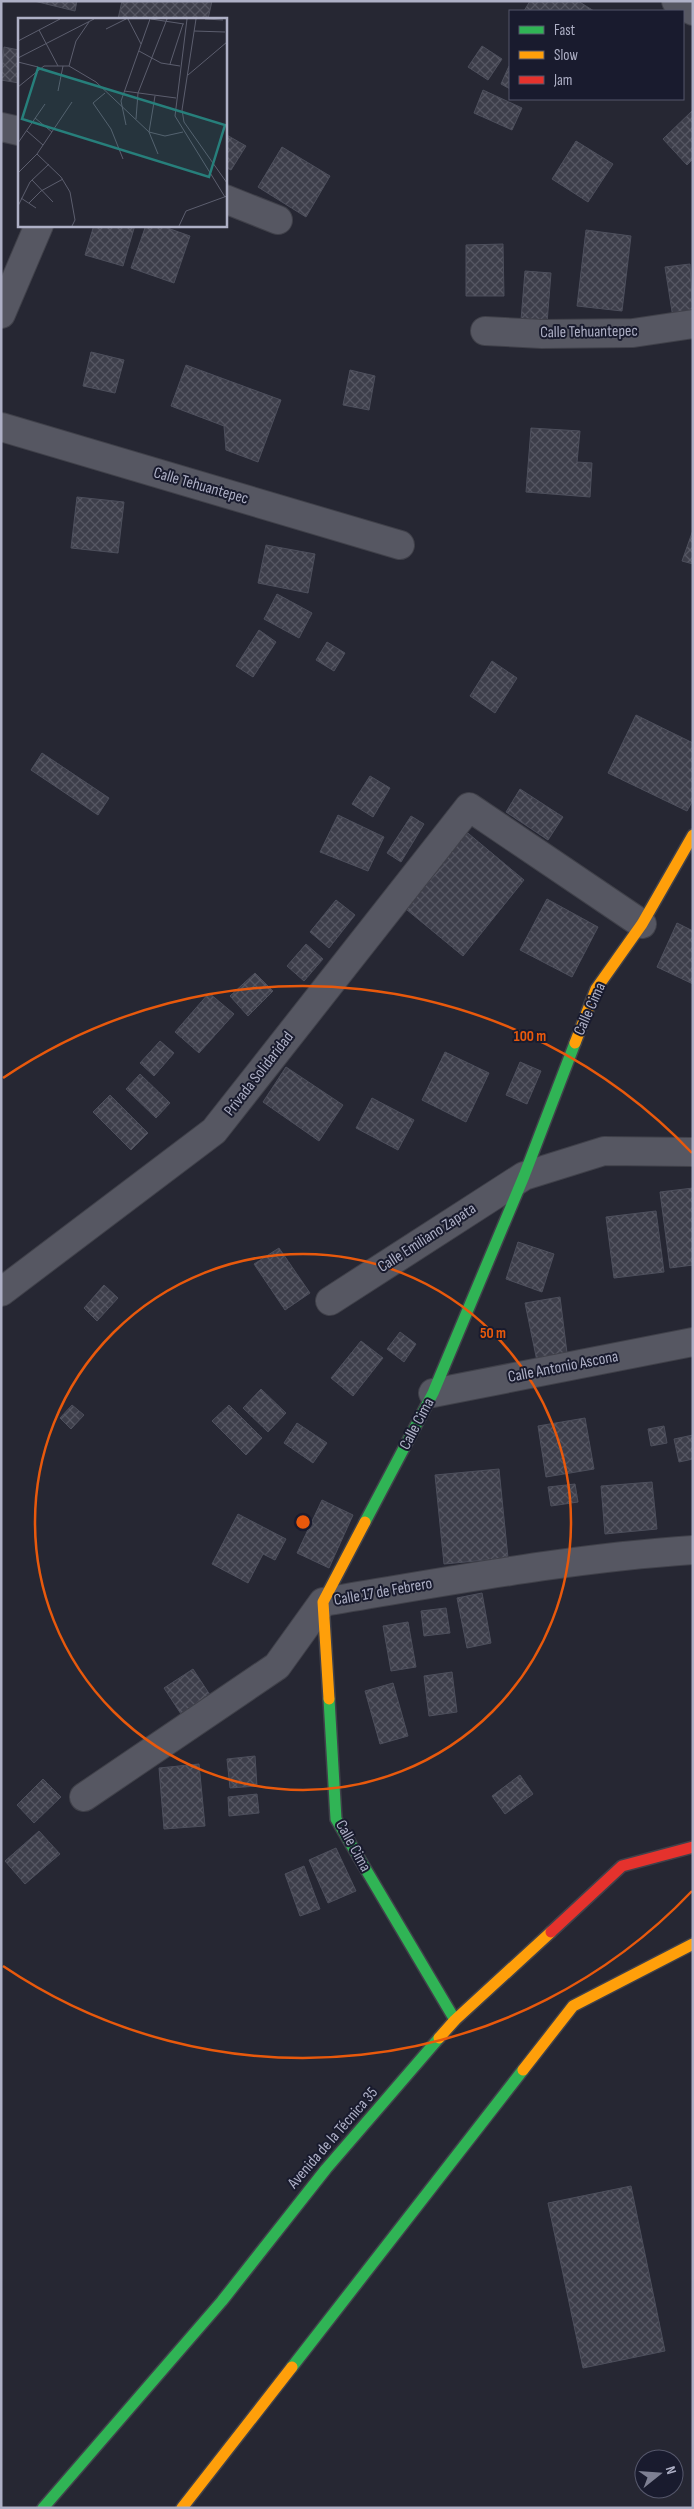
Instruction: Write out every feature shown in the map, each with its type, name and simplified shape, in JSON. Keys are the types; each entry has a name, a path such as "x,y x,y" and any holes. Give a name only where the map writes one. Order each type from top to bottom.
{"street":[{"path":"676,1 693,11"},
{"path":"1,127 18,131"},
{"path":"226,199 278,220"},
{"path":"1,314 39,226"},
{"name":"Calle Tehuantepec","path":"485,331 542,334 633,333 693,324"},
{"name":"Calle Tehuantepec","path":"1,427 400,545"},
{"name":"Privada Solidaridad","path":"1,1292 214,1131 469,807 642,924"},
{"name":"Calle Cima","path":"454,2020 336,1820 323,1602 433,1393 524,1176 596,989 642,924 693,835"},
{"name":"Calle Emiliano Zapata","path":"330,1301 524,1176 604,1151 693,1152"},
{"name":"Calle Antonio Ascona","path":"433,1393 693,1342"},
{"name":"Calle 17 de Febrero","path":"84,1797 277,1666 323,1602 488,1576 652,1553 693,1550"},
{"name":"Avenida de la Técnica 35","path":"43,2508 222,2301 326,2169 454,2020 622,1866 693,1847"},
{"path":"182,2508 573,2006 693,1944"}],"building":[{"path":"34,1 77,1 75,11"},
{"path":"122,1 212,1 208,18 118,18"},
{"path":"530,1 578,1 592,10 525,10"},
{"path":"482,46 502,59 488,80 468,67"},
{"path":"4,47 18,50 18,83 1,80"},
{"path":"509,66 509,88 501,84"},
{"path":"483,90 522,108 512,130 474,113"},
{"path":"693,110 693,159 687,165 663,139"},
{"path":"226,135 246,146 231,170 226,168"},
{"path":"576,141 613,164 588,202 552,179"},
{"path":"282,147 330,176 306,217 258,187"},
{"path":"94,226 135,226 123,266 85,255"},
{"path":"146,226 162,226 190,236 174,283 131,268"},
{"path":"586,230 631,236 622,311 577,306"},
{"path":"503,244 504,296 466,296 466,245"},
{"path":"690,264 693,321 674,324 665,267"},
{"path":"525,271 551,273 547,323 521,320"},
{"path":"91,352 124,360 115,393 83,386"},
{"path":"186,365 281,400 258,462 226,450 224,426 171,406"},
{"path":"350,370 375,376 369,410 343,405"},
{"path":"531,428 580,431 577,462 592,463 590,497 526,492"},
{"path":"77,497 124,502 118,553 71,548"},
{"path":"693,530 693,564 682,561"},
{"path":"266,545 315,554 308,593 258,583"},
{"path":"277,594 312,613 299,638 264,619"},
{"path":"259,630 276,642 253,677 236,666"},
{"path":"327,642 345,653 334,671 316,660"},
{"path":"492,661 517,678 495,713 470,696"},
{"path":"636,715 693,743 693,800 687,811 608,773"},
{"path":"42,753 109,798 98,815 31,770"},
{"path":"370,776 390,788 373,817 352,804"},
{"path":"520,789 563,817 548,840 506,812"},
{"path":"338,815 384,837 368,871 320,852"},
{"path":"411,816 424,824 401,862 387,853"},
{"path":"463,829 524,880 463,956 401,905"},
{"path":"547,899 598,927 572,977 520,950"},
{"path":"336,900 355,915 329,948 310,932"},
{"path":"677,923 693,931 693,984 657,967"},
{"path":"306,944 323,959 304,981 287,966"},
{"path":"255,973 273,991 248,1016 230,996"},
{"path":"209,993 234,1014 199,1053 175,1032"},
{"path":"160,1041 174,1053 154,1076 140,1063"},
{"path":"445,1052 489,1073 466,1122 422,1100"},
{"path":"520,1062 541,1071 527,1104 506,1095"},
{"path":"286,1067 343,1105 319,1141 263,1102"},
{"path":"140,1074 170,1103 156,1118 126,1089"},
{"path":"110,1095 148,1133 131,1150 93,1112"},
{"path":"372,1098 414,1120 398,1150 356,1128"},
{"path":"693,1188 693,1265 670,1268 660,1192"},
{"path":"656,1211 664,1272 614,1278 606,1217"},
{"path":"518,1242 554,1254 542,1292 506,1279"},
{"path":"279,1248 310,1293 285,1310 254,1264"},
{"path":"104,1285 118,1298 97,1321 84,1308"},
{"path":"560,1297 567,1353 537,1361 525,1303"},
{"path":"400,1332 416,1344 404,1362 387,1349"},
{"path":"361,1341 383,1358 353,1396 331,1378"},
{"path":"261,1389 286,1413 268,1432 243,1408"},
{"path":"72,1405 84,1415 71,1429 60,1418"},
{"path":"229,1405 262,1438 246,1455 212,1421"},
{"path":"585,1418 594,1469 546,1477 538,1426"},
{"path":"297,1423 327,1443 313,1463 284,1443"},
{"path":"664,1426 667,1443 651,1446 648,1429"},
{"path":"693,1435 693,1459 679,1462 674,1439"},
{"path":"499,1469 508,1558 444,1564 435,1475"},
{"path":"652,1482 657,1529 605,1534 601,1486"},
{"path":"575,1484 578,1502 551,1506 548,1487"},
{"path":"322,1500 353,1515 329,1568 297,1553"},
{"path":"238,1514 286,1539 275,1560 263,1554 248,1583 212,1564"},
{"path":"482,1593 491,1643 467,1648 457,1598"},
{"path":"446,1608 450,1633 424,1636 421,1611"},
{"path":"408,1622 416,1667 391,1671 383,1626"},
{"path":"193,1669 210,1695 181,1714 164,1688"},
{"path":"452,1672 457,1712 429,1716 424,1676"},
{"path":"393,1683 408,1736 380,1744 365,1691"},
{"path":"255,1756 257,1786 230,1788 227,1759"},
{"path":"199,1764 205,1826 164,1829 159,1768"},
{"path":"520,1775 533,1794 505,1814 492,1796"},
{"path":"43,1779 61,1797 34,1823 17,1805"},
{"path":"257,1794 259,1813 229,1816 228,1797"},
{"path":"39,1831 60,1854 25,1884 5,1861"},
{"path":"336,1848 356,1891 328,1903 309,1860"},
{"path":"304,1866 320,1909 300,1916 285,1874"},
{"path":"631,2186 665,2351 583,2368 548,2203"}],"traffic: fast":[{"path":"365,1522 433,1393 524,1176 575,1043"},
{"path":"329,1699 336,1819 455,2020"},
{"path":"43,2508 222,2301 326,2169 439,2038"},
{"path":"292,2367 523,2070"}],"traffic: slow":[{"path":"575,1043 596,989 642,924 693,835"},
{"path":"329,1699 323,1602 365,1522"},
{"path":"439,2038 455,2020 551,1932"},
{"path":"523,2070 573,2006 693,1944"},
{"path":"182,2508 292,2367"}],"traffic: jam":[{"path":"551,1932 622,1866 693,1847"}]}
